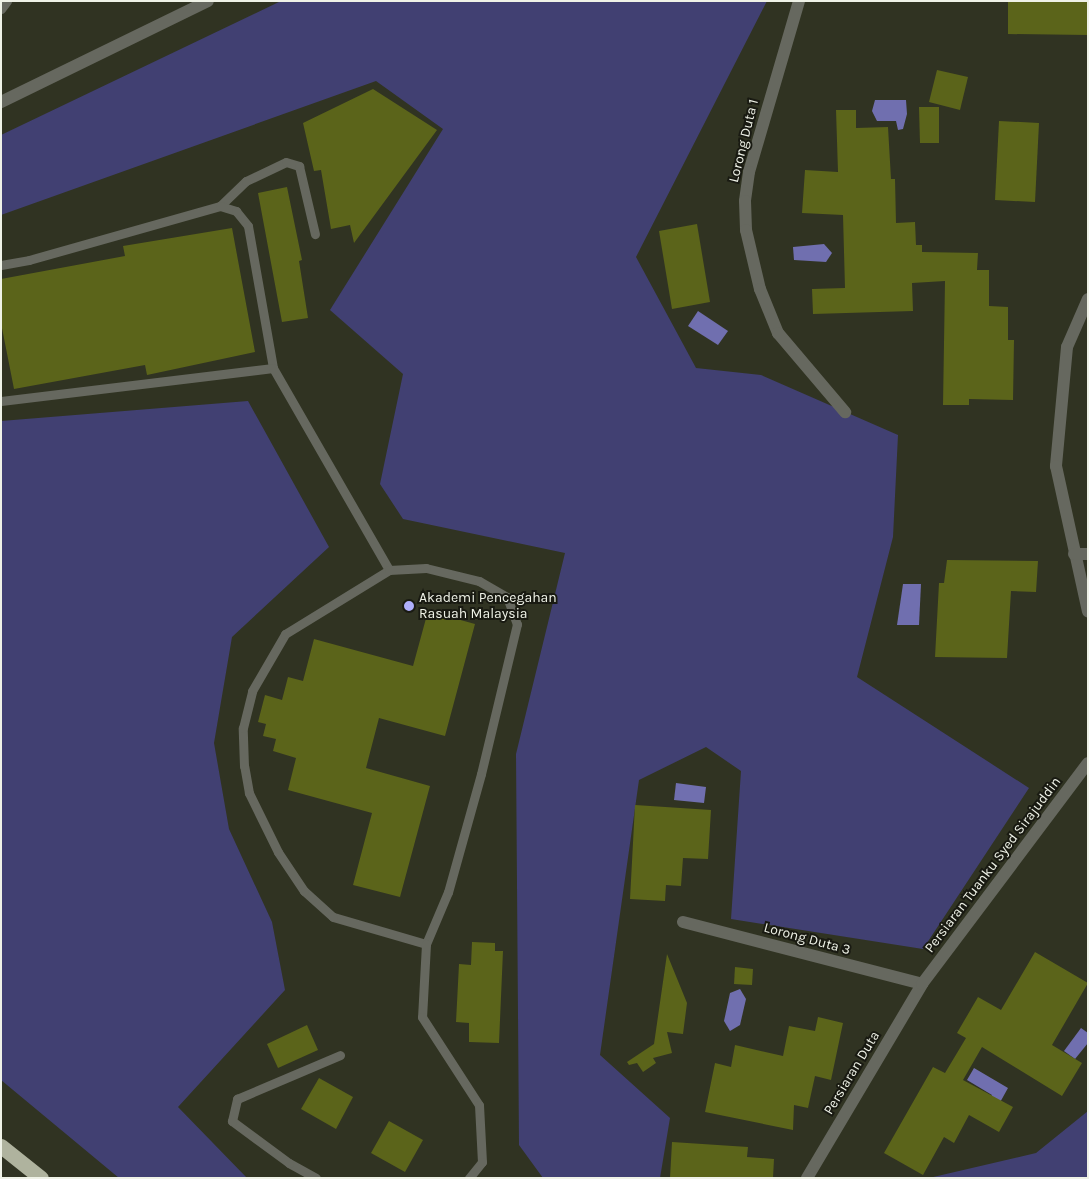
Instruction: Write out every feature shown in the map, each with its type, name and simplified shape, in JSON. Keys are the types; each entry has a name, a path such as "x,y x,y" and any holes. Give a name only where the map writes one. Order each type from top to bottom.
{"highway":[{"path":"1,1146 41,1178"}],"street":[{"path":"1,102 208,1"},
{"name":"Lorong Duta 1","path":"799,1 749,172 745,201 746,230 760,289 778,334 845,412"},
{"path":"1088,299 1067,347 1056,466 1088,612"},
{"path":"1074,554 1088,554"},
{"name":"Persiaran Tuanku Syed Sirajuddin","path":"922,984 1088,763"},
{"name":"Lorong Duta 3","path":"683,922 922,984"},
{"name":"Persiaran Duta","path":"807,1178 922,984"}],"lane":[{"path":"1,9 7,1"},
{"path":"1,265 30,260 220,206 246,181 286,162 299,166 315,234"},
{"path":"220,206 236,212 248,226 273,368 389,570"},
{"path":"1,401 273,368"},
{"path":"426,944 333,917 304,891 278,852 249,793 244,766 243,728 252,691 285,634 389,570 426,568 479,581 506,597 517,624 482,774 448,892 426,944 422,1017 479,1104 482,1162 469,1178"},
{"path":"316,1178 232,1121 237,1099 340,1054"}],"shaded area":[{"path":"281,1 767,1 636,257 696,368 761,375 898,435 893,537 857,677 1029,788 923,949 731,919 741,771 706,747 639,780 600,1055 670,1118 660,1178 543,1178 519,1145 516,754 565,553 403,519 380,484 403,374 330,310 443,129 376,81 1,215 1,135"},
{"path":"875,100 906,100 907,114 903,129 898,130 896,121 877,121 872,111"},
{"path":"824,244 832,253 826,262 794,260 793,247"},
{"path":"698,311 728,331 718,345 688,326"},
{"path":"248,401 329,547 232,637 214,743 229,829 272,922 285,990 178,1107 247,1178 119,1178 1,1080 1,421"},
{"path":"903,584 921,584 919,625 897,625"},
{"path":"676,783 706,787 704,803 674,800"},
{"path":"740,989 746,999 740,1025 730,1031 724,1021 730,993"},
{"path":"1081,1028 1088,1033 1088,1043 1075,1059 1064,1051"},
{"path":"974,1068 1008,1088 993,1115 983,1109 992,1095 967,1080"},
{"path":"1088,1111 1088,1178 929,1178 1036,1153"}],"building":[{"path":"1008,1 1088,1 1088,35 1008,34"},
{"path":"937,70 968,77 960,110 929,102"},
{"path":"373,89 437,130 354,243 350,225 331,229 321,170 314,171 303,123"},
{"path":"919,107 939,107 939,143 920,143"},
{"path":"836,110 856,110 856,128 888,127 891,179 895,179 896,223 915,222 916,245 922,245 922,252 978,253 977,270 989,270 989,306 1008,307 1008,340 1014,340 1013,400 969,399 969,405 943,405 945,281 912,283 913,311 813,314 812,289 845,288 843,215 802,213 805,170 838,172"},
{"path":"999,121 1039,123 1035,202 995,200"},
{"path":"287,187 302,260 299,261 308,318 282,322 258,193"},
{"path":"697,224 710,302 672,309 659,231"},
{"path":"232,228 255,352 147,375 145,365 14,389 1,323 1,279 125,256 123,246"},
{"path":"947,560 1038,561 1036,592 1011,591 1007,658 935,657 939,583 944,583"},
{"path":"428,611 475,624 445,736 379,718 366,768 430,786 400,897 353,885 372,813 288,790 296,758 273,751 276,739 263,736 266,724 258,722 265,695 282,700 288,677 303,681 314,639 413,666"},
{"path":"635,805 711,810 708,859 683,858 681,886 666,885 665,901 630,899"},
{"path":"472,942 495,943 495,951 503,951 499,1043 469,1042 469,1023 456,1022 459,964 471,965"},
{"path":"1035,952 1088,983 1052,1045 1082,1063 1062,1096 982,1047 963,1080 1013,1107 999,1132 969,1115 954,1143 944,1137 923,1175 884,1153 933,1067 945,1073 966,1038 957,1033 978,997 1001,1010"},
{"path":"667,954 687,1003 683,1034 667,1032 672,1053 653,1058 656,1063 643,1072 637,1063 629,1065 627,1062 654,1044"},
{"path":"735,967 753,969 752,985 734,984"},
{"path":"818,1017 843,1023 831,1080 815,1076 808,1108 794,1105 793,1130 705,1112 715,1063 731,1067 735,1045 783,1056 789,1026 815,1031"},
{"path":"307,1025 318,1050 278,1068 267,1044"},
{"path":"319,1078 353,1097 336,1129 301,1109"},
{"path":"389,1121 423,1140 405,1172 371,1153"},
{"path":"672,1142 748,1147 747,1157 774,1159 773,1178 670,1178"}],"place":[{"name":"Akademi Pencegahan Rasuah Malaysia","path":"409,606"}]}
